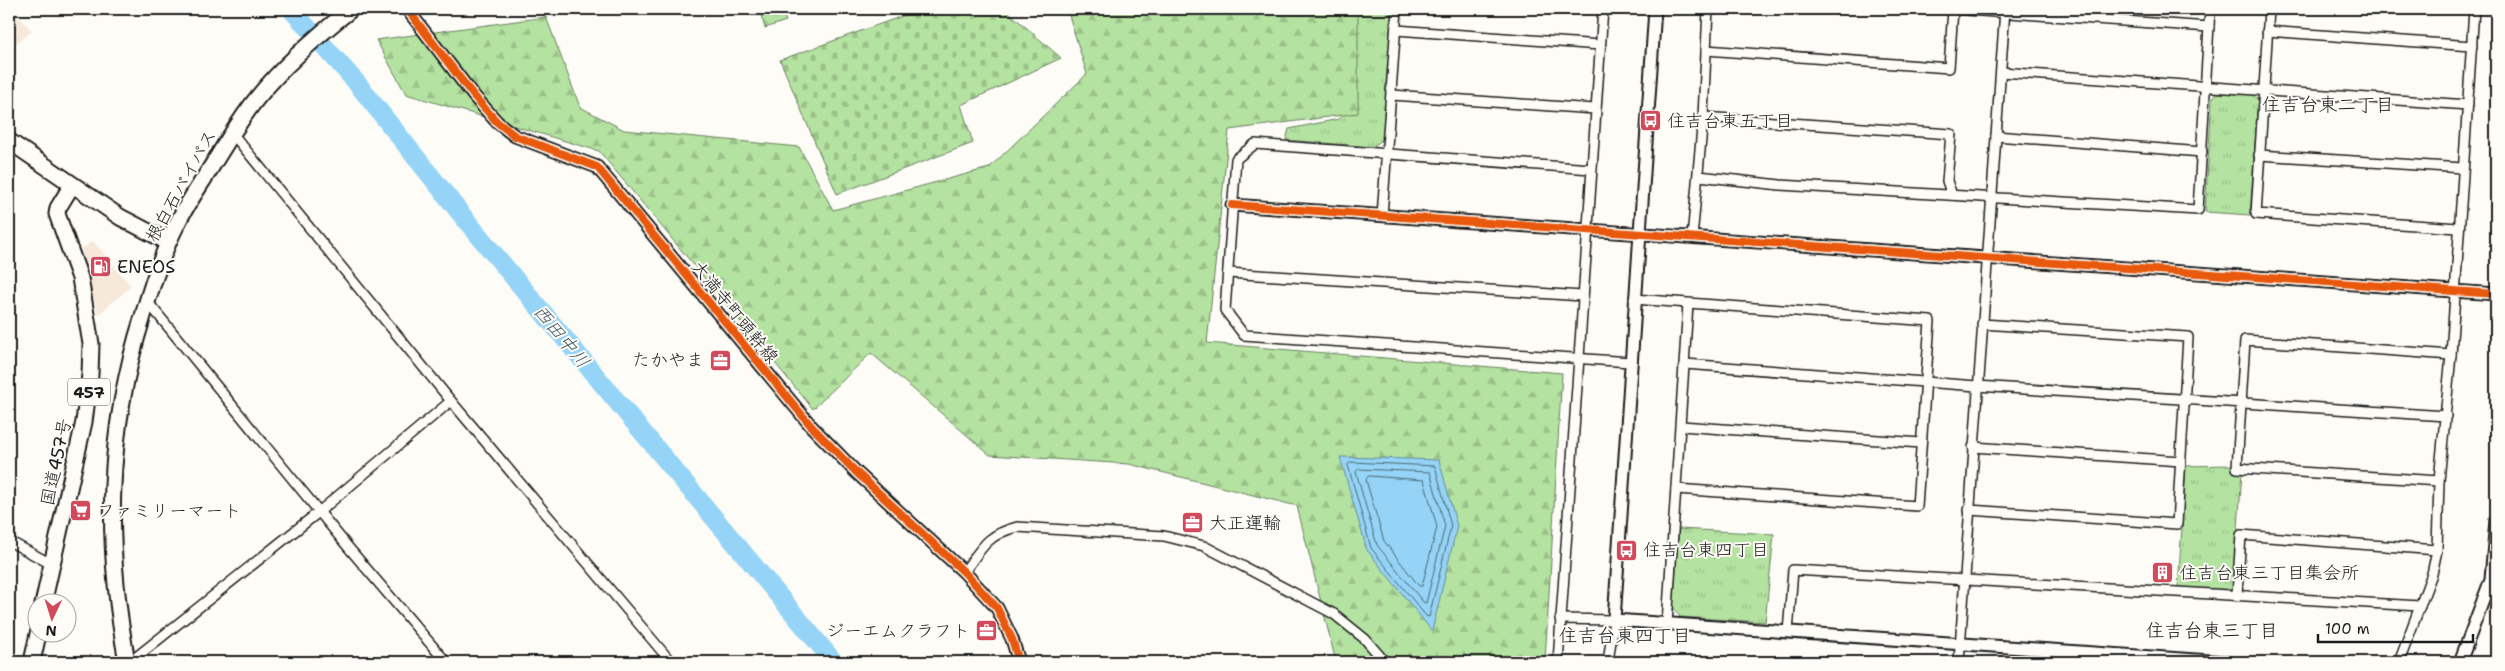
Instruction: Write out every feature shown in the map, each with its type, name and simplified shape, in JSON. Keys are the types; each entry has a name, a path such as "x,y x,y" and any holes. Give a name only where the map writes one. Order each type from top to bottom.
{"highway":[{"name":"根白石バイパス","path":"129,662 119,616 112,554 112,478 122,398 131,354 147,301 168,242 178,222 232,133 258,97 298,54 352,9"},
{"path":"9,141 120,217 168,242"},
{"name":"国道457号","path":"46,594 84,422 90,375 91,344 80,278 57,214 58,208 72,185"},
{"path":"32,662 36,644"}],"street":[{"name":"大満寺町頭幹線","path":"407,9 473,96 497,122 515,136 597,167 812,427 863,478 964,572 1001,614 1012,638 1019,662"},
{"path":"1382,216 1397,9"},
{"path":"1558,662 1603,9"},
{"path":"1608,662 1614,620 1634,298 1656,9"},
{"path":"1692,238 1703,117 1708,9"},
{"path":"1706,50 1949,68 1953,9 2005,10 2209,27"},
{"path":"1698,176 1780,185 2198,210 2210,9"},
{"path":"2269,9 2256,214 2458,228"},
{"path":"2399,662 2432,574 2437,550 2439,481 2451,355 2474,9"},
{"path":"1959,662 2005,10"},
{"path":"1396,30 1600,45"},
{"path":"2267,31 2472,46"},
{"path":"2001,72 2206,88 2263,90 2468,105"},
{"path":"1392,95 1595,109"},
{"path":"1703,117 1951,134 1947,181 1952,195"},
{"path":"232,133 451,401 671,662"},
{"path":"1996,136 2202,152"},
{"path":"1591,169 1256,144 1236,159 1225,310 1244,335 1630,362"},
{"path":"2259,155 2463,168"},
{"path":"1232,205 2496,294"},
{"path":"1228,273 1582,296"},
{"path":"1634,298 1688,304 1930,321 1917,506 1676,489"},
{"path":"147,301 446,662"},
{"path":"1667,624 1688,304"},
{"path":"1969,510 2177,524 2188,337 1982,324"},
{"path":"2439,481 2237,468 2245,340 2451,355"},
{"path":"1685,364 1977,386 2446,416"},
{"path":"129,662 320,511 451,401"},
{"path":"1680,426 1922,443"},
{"path":"1973,447 2181,460"},
{"path":"2460,662 2494,579 2496,520"},
{"path":"964,572 990,537 1000,531 1017,527 1164,536 1204,546 1334,614 1365,639 1385,662"},
{"path":"2237,595 2242,535 2437,550"},
{"path":"9,541 51,564"},
{"path":"1788,632 1793,570 1965,578 2420,606"},
{"path":"1560,619 1614,620 2225,662"}],"shaded area":[{"path":"9,9 12,9 32,31 9,49"},
{"name":"ENEOS","path":"93,241 131,286 98,315 81,249"}],"green space":[{"path":"759,9 781,9 786,21 765,28"},
{"path":"922,9 1005,9 1061,58 961,105 973,143 837,194 780,60"},
{"path":"1067,9 1358,9 1358,113 1229,130 1207,343 1562,373 1545,662 1336,662 1297,506 1129,464 990,455 871,353 813,409 599,151 406,94 376,40 546,17 580,107 624,130 799,147 833,210 989,168 1087,74"},
{"path":"1348,9 1394,9 1383,139 1373,147 1286,140 1289,129 1339,119 1347,65"},
{"path":"2217,93 2251,94 2258,100 2250,215 2205,212 2212,99"},
{"path":"2231,465 2234,470 2242,471 2234,586 2228,590 2178,587 2186,466"},
{"path":"1679,529 1774,534 1765,622 1680,617 1673,607"}],"water":[{"path":"1340,457 1439,460 1457,526 1432,631 1367,550"}],"waterway":[{"name":"西田中川","path":"291,9 356,82 465,219 834,662"}],"cycle path":[{"path":"407,9 473,95 497,122 515,136 597,167 812,427 856,472 964,572 997,608 1012,639 1019,662"},
{"path":"1232,205 2496,294"}],"place":[{"name":"住吉台東五丁目","path":"1651,121"},
{"name":"ENEOS","path":"101,267"},
{"name":"たかやま","path":"720,360"},
{"name":"ファミリーマート","path":"81,511"},
{"name":"大正運輸","path":"1193,523"},
{"name":"住吉台東四丁目","path":"1627,550"},
{"name":"住吉台東三丁目集会所","path":"2163,573"},
{"name":"ジーエムクラフト","path":"986,631"}],"district":[{"name":"住吉台東二丁目","path":"2328,104"},
{"name":"住吉台東三丁目","path":"2212,630"},
{"name":"住吉台東四丁目","path":"1625,635"}]}
